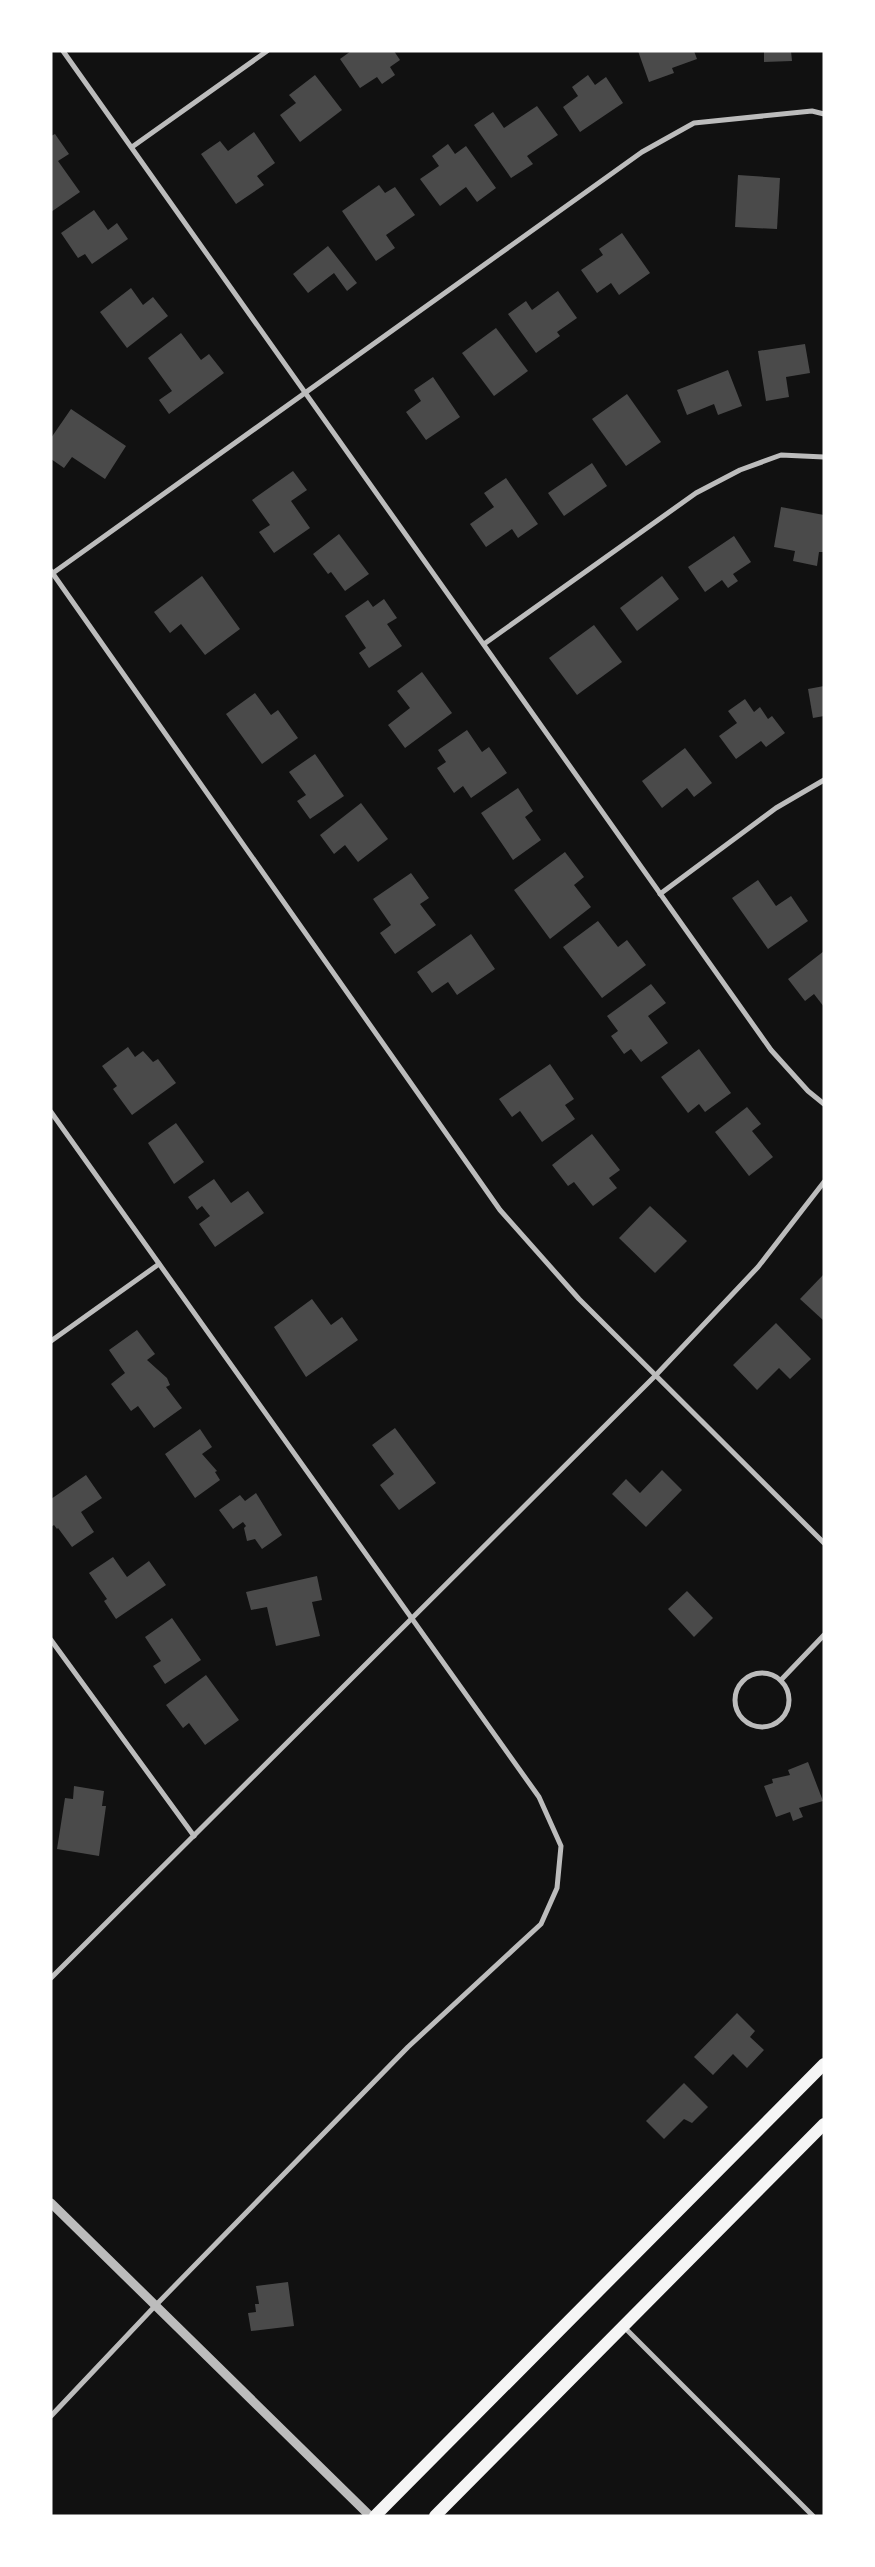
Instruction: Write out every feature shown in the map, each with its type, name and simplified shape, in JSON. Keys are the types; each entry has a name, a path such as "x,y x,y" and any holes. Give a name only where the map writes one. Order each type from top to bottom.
{"main road":[{"path":"375,2516 824,2064"},
{"path":"436,2516 824,2124"}],"street":[{"path":"63,51 771,1050 808,1091 824,1104"},
{"path":"132,147 267,51"},
{"path":"824,114 812,111 694,122 642,152 306,394 52,572 500,1210 579,1299 824,1543"},
{"path":"484,644 705,489 740,470 780,455 824,457"},
{"path":"660,894 776,808 824,780"},
{"path":"51,1112 539,1797 561,1846 557,1888 540,1924 408,2047 155,2306 51,2416"},
{"path":"51,1978 656,1375 758,1267 824,1182"},
{"path":"51,1341 159,1264"},
{"path":"781,1680 824,1635"},
{"path":"51,1640 194,1836"},
{"path":"761,1673 781,1680 787,1689 789,1699 788,1710 782,1719 774,1725 763,1727 753,1726 744,1720 738,1712 735,1701 737,1691 742,1682 751,1676 761,1673"},
{"path":"51,2203 370,2516"},
{"path":"623,2327 813,2516"}],"building":[{"path":"351,51 394,51 400,60 390,67 395,75 382,84 377,77 360,88 340,59"},
{"path":"638,51 694,51 697,59 672,68 674,73 649,82"},
{"path":"764,51 791,51 792,61 764,62"},
{"path":"315,75 342,110 300,142 280,115 296,103 289,95"},
{"path":"588,75 595,85 606,77 623,103 580,132 563,107 578,96 572,87"},
{"path":"537,106 558,135 527,156 533,164 511,178 474,125 493,112 504,128"},
{"path":"254,132 275,163 257,176 264,185 236,204 201,154 220,141 228,151"},
{"path":"55,134 69,154 58,161 80,192 51,212 51,136"},
{"path":"448,144 455,154 466,146 496,188 477,202 466,187 440,206 420,179 439,166 432,156"},
{"path":"738,175 780,178 777,229 735,227"},
{"path":"379,185 385,193 395,187 415,215 386,235 395,248 376,261 342,211"},
{"path":"94,210 108,230 117,223 128,239 92,264 85,254 78,258 61,233"},
{"path":"622,233 650,273 619,295 611,283 597,293 581,270 603,255 599,249"},
{"path":"328,246 357,283 347,291 334,273 308,293 293,274"},
{"path":"131,288 143,305 153,297 168,316 127,348 100,312"},
{"path":"558,291 577,318 557,332 560,336 536,353 508,314 526,301 532,310"},
{"path":"496,328 528,371 494,396 462,353"},
{"path":"181,333 201,360 209,354 224,373 169,414 159,400 172,391 148,358"},
{"path":"805,344 810,373 786,377 789,397 766,401 758,351"},
{"path":"728,370 742,406 718,415 714,404 687,415 677,390"},
{"path":"433,377 460,417 426,440 406,412 421,401 414,390"},
{"path":"627,394 661,442 626,466 592,419"},
{"path":"71,409 126,446 105,479 72,457 64,468 51,459 51,438"},
{"path":"592,463 607,486 564,516 548,493"},
{"path":"293,471 307,490 291,501 310,528 274,553 259,532 270,525 252,500"},
{"path":"506,478 538,524 518,538 512,529 486,547 470,524 494,507 484,493"},
{"path":"781,507 824,515 824,552 819,552 817,566 793,561 795,551 774,547"},
{"path":"339,534 369,574 345,591 331,572 328,574 313,554"},
{"path":"734,536 751,562 733,574 738,581 728,588 722,580 705,592 688,567"},
{"path":"202,576 240,629 205,655 181,624 170,633 154,612"},
{"path":"662,576 679,599 637,631 620,608"},
{"path":"384,599 397,618 387,624 402,646 369,668 359,653 366,648 345,616 368,600 373,607"},
{"path":"594,625 622,662 577,695 549,658"},
{"path":"422,672 452,713 405,748 388,725 410,708 397,691"},
{"path":"824,686 824,716 813,718 808,689"},
{"path":"255,693 271,715 278,710 298,738 262,764 226,714"},
{"path":"745,699 754,712 760,707 768,719 772,716 785,733 766,747 761,741 736,759 719,736 737,723 728,711"},
{"path":"467,730 482,752 489,747 507,773 471,798 463,786 454,793 437,768 446,762 438,750"},
{"path":"685,748 712,783 694,797 687,788 662,808 642,781"},
{"path":"315,754 344,796 310,819 297,801 306,795 289,772"},
{"path":"518,788 533,811 525,817 541,840 513,860 481,813"},
{"path":"361,803 388,839 358,862 345,845 334,854 320,835"},
{"path":"565,852 584,877 574,885 591,907 550,939 514,890"},
{"path":"411,873 429,898 420,904 436,925 395,954 380,933 391,925 373,899"},
{"path":"758,880 776,906 791,896 808,921 768,949 732,898"},
{"path":"598,921 618,947 627,940 646,965 602,998 563,947"},
{"path":"471,934 495,969 457,995 448,982 432,993 417,972"},
{"path":"824,951 824,1007 814,994 805,1001 788,979"},
{"path":"651,984 666,1003 648,1016 668,1043 641,1062 631,1049 624,1054 611,1036 618,1031 607,1016"},
{"path":"128,1047 135,1057 143,1051 153,1062 158,1059 176,1083 132,1115 113,1089 117,1086 102,1066"},
{"path":"699,1049 731,1093 705,1112 699,1104 688,1113 661,1077"},
{"path":"550,1064 574,1099 565,1105 575,1119 542,1142 520,1111 512,1117 499,1099"},
{"path":"747,1107 761,1124 752,1131 773,1157 749,1176 715,1132"},
{"path":"176,1123 204,1162 174,1184 148,1143"},
{"path":"592,1134 620,1170 609,1178 617,1188 593,1206 574,1182 568,1186 552,1165"},
{"path":"214,1179 231,1203 248,1191 264,1213 215,1247 199,1224 210,1216 202,1206 197,1210 188,1197"},
{"path":"650,1206 687,1241 655,1273 619,1238"},
{"path":"824,1274 824,1321 800,1299"},
{"path":"312,1299 331,1325 342,1317 358,1340 306,1377 274,1327"},
{"path":"776,1323 811,1359 790,1379 779,1368 757,1390 733,1365"},
{"path":"137,1330 155,1354 147,1360 167,1378 170,1385 166,1387 182,1408 154,1428 138,1406 131,1411 111,1384 125,1373 109,1350"},
{"path":"395,1428 436,1483 399,1510 380,1485 394,1474 372,1445"},
{"path":"200,1429 212,1447 202,1454 217,1471 215,1472 220,1480 195,1498 165,1454"},
{"path":"662,1470 682,1490 646,1527 612,1494 626,1479 640,1493"},
{"path":"86,1475 102,1498 81,1512 94,1532 72,1547 58,1528 54,1525 51,1527 51,1499"},
{"path":"256,1493 282,1535 262,1549 255,1539 247,1541 244,1528 246,1526 243,1522 233,1529 219,1510 240,1495 245,1501"},
{"path":"113,1557 127,1577 149,1561 166,1585 116,1619 104,1601 107,1599 89,1573"},
{"path":"317,1576 322,1600 312,1602 320,1636 276,1646 267,1607 251,1610 246,1592"},
{"path":"687,1591 713,1618 694,1637 668,1609"},
{"path":"172,1618 201,1660 165,1684 153,1666 161,1661 145,1637"},
{"path":"206,1675 239,1720 205,1745 189,1723 183,1728 166,1705"},
{"path":"808,1762 823,1801 799,1808 803,1817 793,1821 790,1812 776,1817 764,1786 773,1783 772,1779 790,1775 788,1770"},
{"path":"74,1786 104,1791 102,1806 106,1806 99,1856 57,1849 65,1798 73,1799"},
{"path":"737,2013 755,2031 750,2037 764,2050 747,2068 733,2054 713,2075 694,2057"},
{"path":"684,2083 708,2107 692,2123 684,2119 664,2139 646,2121"},
{"path":"288,2282 294,2326 251,2331 248,2313 256,2312 255,2304 259,2304 256,2286"}]}
